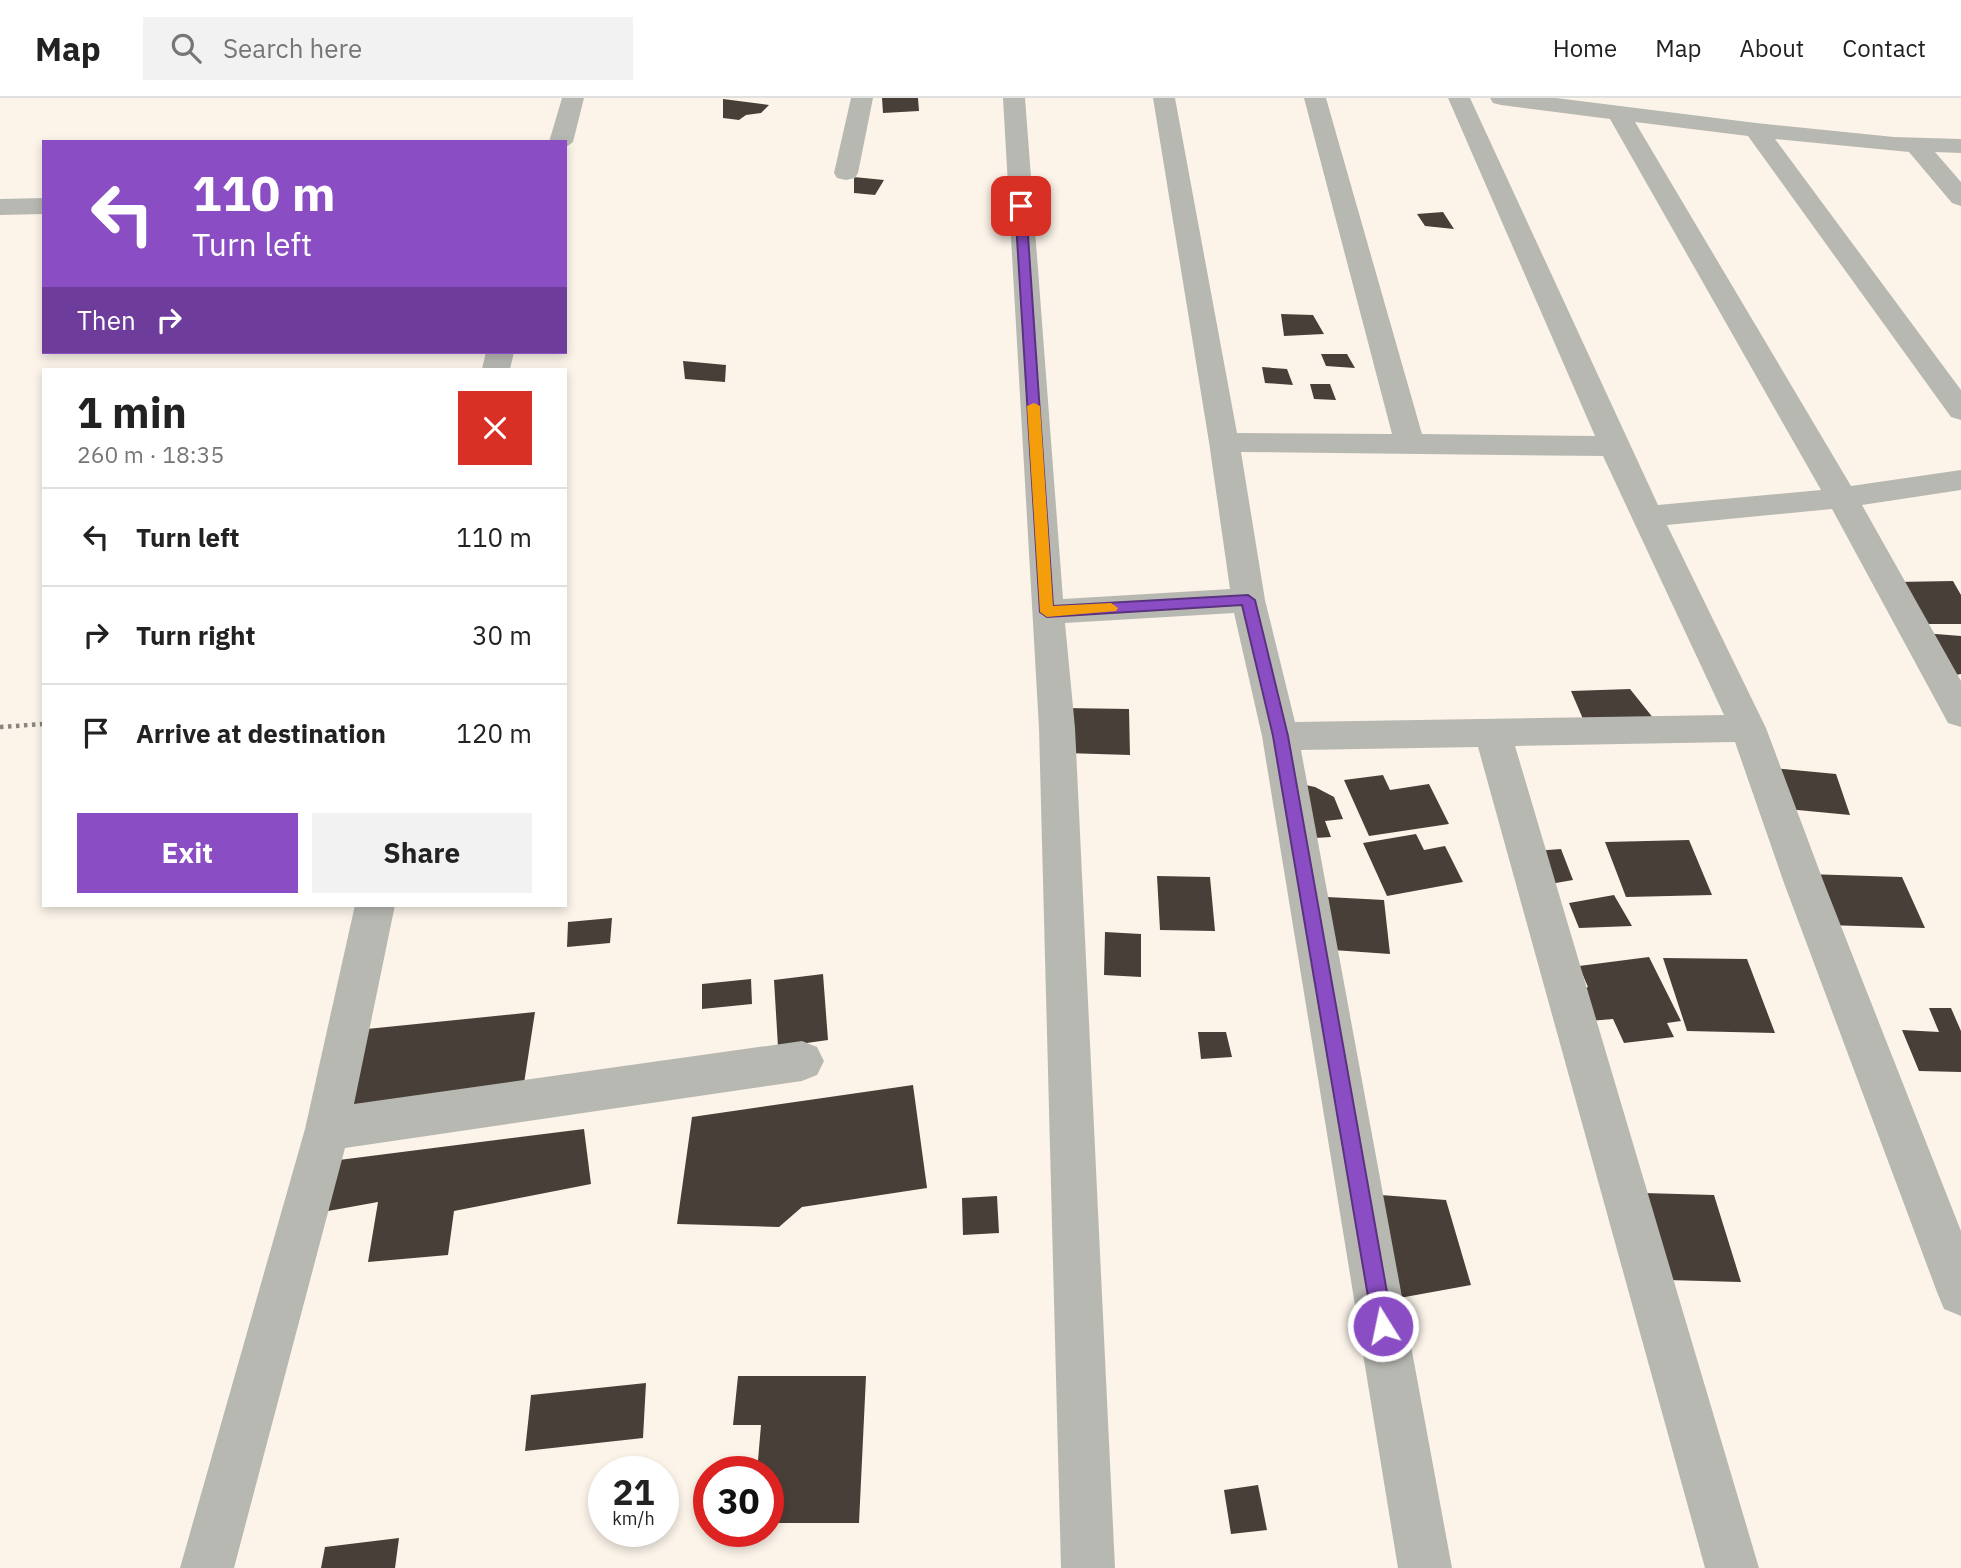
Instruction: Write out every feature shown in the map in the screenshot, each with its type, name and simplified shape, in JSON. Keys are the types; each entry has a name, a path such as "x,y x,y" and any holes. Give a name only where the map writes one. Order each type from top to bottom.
{"street":[{"path":"562,140 573,98"},
{"path":"846,173 862,98"},
{"path":"1014,98 1057,728 1087,1568"},
{"path":"1164,98 1224,442 1248,600 1280,736 1425,1568"},
{"path":"1315,98 1409,442"},
{"path":"1459,98 1614,446 1650,516 1748,728 1804,883 1961,1292"},
{"path":"1502,98 1755,130 1916,145 1961,146"},
{"path":"1619,114 1842,498 1961,713"},
{"path":"1755,130 1961,411"},
{"path":"1916,145 1961,198"},
{"path":"0,207 42,206"},
{"path":"1224,442 1614,446"},
{"path":"1650,516 1842,498 1961,480"},
{"path":"1047,612 1248,600"},
{"path":"1280,736 1748,728"},
{"path":"1493,734 1732,1568"},
{"path":"207,1568 327,1129 375,907"},
{"path":"327,1129 802,1061"}],"path":[{"path":"0,727 42,724"}],"building":[{"path":"882,98 918,98 919,111 883,113"},
{"path":"723,99 769,105 761,113 746,115 739,120 723,118"},
{"path":"854,177 884,180 875,195 854,193"},
{"path":"1443,212 1454,229 1425,226 1417,214"},
{"path":"1281,314 1313,315 1324,334 1284,336"},
{"path":"1321,354 1347,354 1355,368 1326,366"},
{"path":"683,361 726,365 725,382 685,379"},
{"path":"1262,367 1287,369 1293,385 1265,383"},
{"path":"1310,384 1330,384 1336,400 1314,399"},
{"path":"1953,581 1961,595 1961,624 1921,624 1896,582"},
{"path":"1923,633 1961,636 1961,674 1955,675"},
{"path":"1630,689 1658,724 1586,726 1571,691"},
{"path":"1064,708 1129,709 1130,755 1065,753"},
{"path":"1774,768 1836,774 1850,815 1787,809"},
{"path":"1383,775 1390,790 1429,784 1449,824 1369,836 1344,780"},
{"path":"1296,783 1315,787 1334,797 1343,819 1325,821 1331,837 1315,838"},
{"path":"1416,834 1424,850 1445,846 1463,882 1387,896 1363,843"},
{"path":"1689,840 1712,895 1626,897 1605,842"},
{"path":"1561,849 1573,880 1550,884 1534,851"},
{"path":"1806,874 1902,877 1925,928 1826,925"},
{"path":"1157,876 1210,877 1215,931 1160,930"},
{"path":"1614,895 1632,926 1579,928 1569,903"},
{"path":"1327,897 1384,900 1390,954 1333,950"},
{"path":"612,918 610,943 567,947 568,922"},
{"path":"1105,932 1141,934 1141,977 1104,975"},
{"path":"1649,957 1681,1021 1667,1023 1674,1037 1624,1043 1613,1019 1589,1021 1576,992 1588,987 1579,966"},
{"path":"1663,958 1747,959 1775,1033 1687,1031"},
{"path":"823,974 828,1040 778,1047 774,980"},
{"path":"751,979 752,1004 702,1009 702,984"},
{"path":"1929,1008 1951,1008 1961,1031 1961,1072 1919,1071 1902,1030 1939,1032"},
{"path":"535,1012 523,1090 338,1113 357,1030"},
{"path":"1198,1032 1226,1032 1232,1057 1201,1059"},
{"path":"913,1085 927,1188 802,1207 779,1227 677,1224 692,1117"},
{"path":"584,1129 591,1184 454,1211 448,1255 368,1262 378,1202 328,1211 339,1160"},
{"path":"1643,1193 1714,1195 1741,1282 1667,1280"},
{"path":"1368,1194 1446,1200 1471,1285 1394,1299"},
{"path":"997,1196 999,1233 963,1235 962,1198"},
{"path":"738,1376 866,1376 859,1523 784,1523 784,1456 758,1456 761,1425 733,1425"},
{"path":"646,1383 643,1438 525,1451 531,1395"},
{"path":"1258,1485 1267,1530 1231,1534 1224,1490"},
{"path":"399,1538 395,1568 321,1568 325,1547"}],"slow traffic":[{"path":"1034,406 1047,612 1111,608"}],"route":[{"path":"1021,206 1047,612 1248,600 1280,736 1383,1326"}]}
